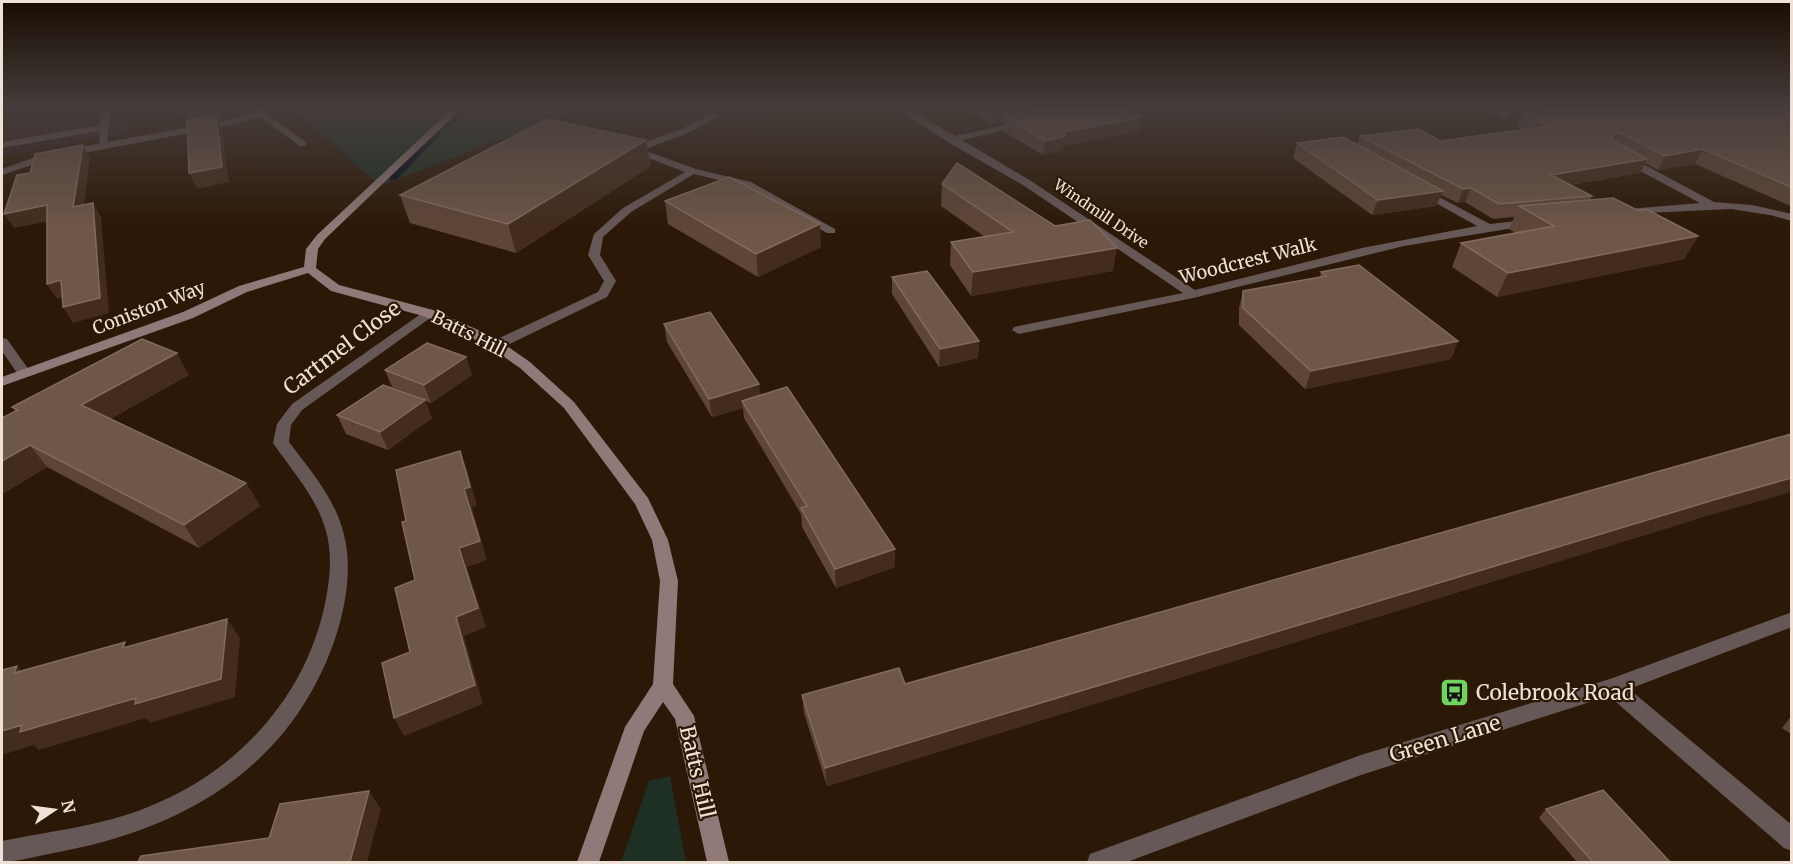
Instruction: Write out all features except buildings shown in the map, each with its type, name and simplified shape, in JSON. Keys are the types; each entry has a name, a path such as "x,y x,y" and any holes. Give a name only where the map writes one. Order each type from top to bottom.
{"street":[{"path":"2,172 44,157 97,147"},
{"path":"310,269 312,249 321,237 416,147"},
{"path":"634,147 629,149 693,171 747,184 831,231"},
{"name":"Windmill Drive","path":"964,147 1027,183 1193,294"},
{"path":"1611,151 1710,204"},
{"path":"496,345 603,294 610,281 594,255 598,236 627,210 693,171"},
{"path":"1410,184 1486,226"},
{"path":"1616,213 1710,204 1771,210 1791,218"},
{"name":"Woodcrest Walk","path":"1019,330 1193,294 1359,252 1486,226 1545,220"},
{"name":"Batts Hill","path":"310,269 334,288 428,313 496,345 525,365 569,405 642,502 660,540 669,581 663,686 684,716 718,862"},
{"name":"Coniston Way","path":"2,382 134,336 254,285 310,269"},
{"name":"Cartmel Close","path":"2,852 125,825 168,809 223,777 265,741 297,704 317,662 334,614 339,569 335,529 321,495 281,443 284,424 297,406 428,313"},
{"path":"2,342 24,373"},
{"name":"Green Lane","path":"1098,862 1361,765 1612,687 1791,619"},
{"path":"588,862 635,727 663,686"},
{"path":"1612,687 1791,840"}],"shaded area":[{"path":"2,147 50,147 2,156"}],"green space":[{"path":"336,147 480,147 380,186"},
{"path":"670,776 686,862 621,862 649,781"}],"waterway":[{"path":"393,178 424,147"}],"place":[{"name":"Colebrook Road","path":"1455,693"}]}
